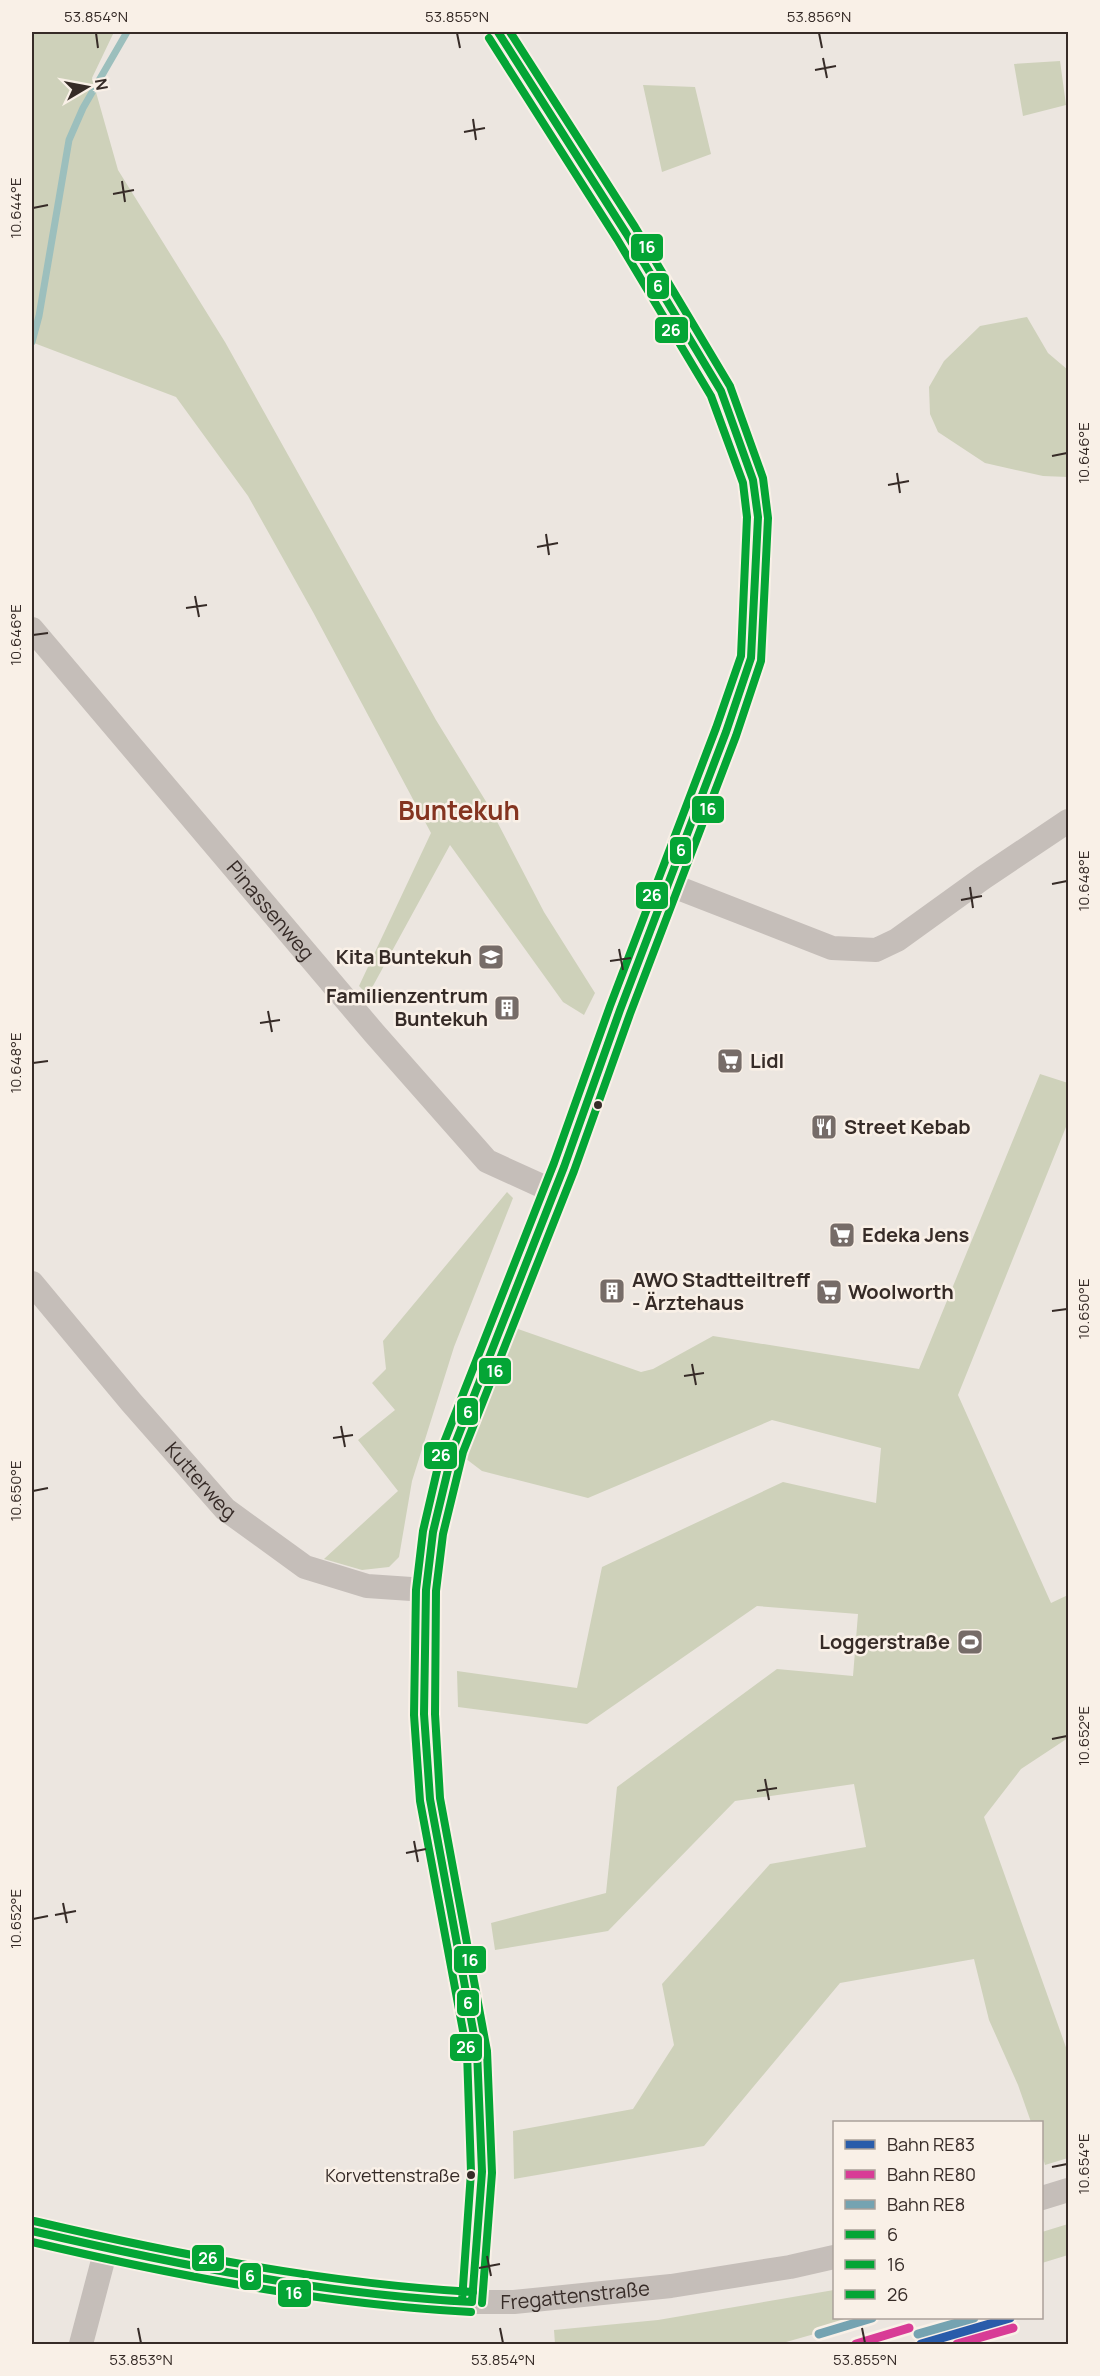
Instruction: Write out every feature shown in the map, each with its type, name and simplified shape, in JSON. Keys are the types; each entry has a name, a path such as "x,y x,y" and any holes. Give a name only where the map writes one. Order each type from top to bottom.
{"street":[{"path":"472,2302 482,2172 478,2072 470,2009 430,1799 424,1714 426,1590 433,1532 453,1449 555,1192 726,732 750,658 758,517 753,480 721,391 598,188 498,32"},
{"name":"Pinassenweg","path":"32,628 374,1033 487,1161 555,1192"},
{"path":"669,884 832,948 876,950 897,940 1068,821"},
{"name":"Kutterweg","path":"32,1283 131,1402 225,1509 304,1567 367,1586 426,1590"},
{"path":"1043,2197 1068,2190"},
{"name":"Fregattenstraße","path":"32,2231 106,2249 362,2295 412,2300 472,2302 514,2302 671,2286 790,2267 833,2257"},
{"path":"81,2344 106,2249"}],"green space":[{"path":"32,32 114,32 92,78 118,170 225,342 436,720 490,808 544,912 595,993 584,1015 563,1002 450,845 368,995 359,986 431,833 248,496 176,397 34,343 32,353"},
{"path":"1060,61 1066,105 1023,116 1014,64"},
{"path":"643,85 695,87 711,154 662,172"},
{"path":"1027,317 1048,353 1068,370 1068,477 1043,476 985,463 938,432 930,414 929,387 944,361 980,326"},
{"path":"1040,1074 1068,1083 1068,1122 958,1395 1051,1603 1068,1595 1068,1738 1021,1769 984,1817 1068,2053 1068,2158 1045,2165 1043,2121 1031,2121 1018,2085 989,2020 974,1959 840,1983 704,2146 514,2179 513,2131 633,2109 674,2045 662,1984 770,1864 866,1847 854,1784 735,1801 608,1931 495,1950 491,1923 606,1893 617,1787 777,1669 853,1676 858,1614 757,1606 587,1724 458,1707 457,1671 577,1688 602,1567 783,1482 876,1503 881,1448 772,1420 588,1498 482,1471 453,1449 501,1323 641,1372 653,1369 713,1336 919,1369"},
{"path":"507,1192 513,1198 454,1347 412,1481 399,1557 389,1567 362,1570 324,1559 398,1491 358,1440 395,1410 372,1383 386,1369 383,1341"},
{"path":"1068,2224 1068,2255 1043,2263 1043,2232"},
{"path":"833,2290 833,2319 867,2319 779,2344 555,2344 554,2330 658,2320"}],"waterway":[{"path":"32,342 39,316 69,140 83,108 127,32"}],"rail line":[{"name":"RE8","path":"819,2334 869,2319"},
{"name":"RE8","path":"918,2334 970,2319"},
{"name":"RE83","path":"921,2344 1007,2319"},
{"name":"RE80","path":"856,2344 909,2328"},
{"name":"RE80","path":"957,2344 1013,2328"}],"transit line":[{"name":"6","path":"472,2302 482,2172 477,2051 430,1799 424,1714 426,1590 433,1532 453,1449 564,1167 620,1010 726,732 751,658 758,517 753,480 721,391 626,233 498,32"},
{"name":"16","path":"482,2303 492,2173 487,2051 440,1798 435,1714 436,1591 443,1534 463,1452 574,1171 630,1014 736,736 761,661 768,518 763,478 730,386 635,227 510,32"},
{"name":"26","path":"462,2301 471,2172 467,2052 420,1801 414,1715 416,1590 423,1531 443,1445 554,1163 741,656 747,517 743,483 711,396 617,239 489,38"},
{"name":"26","path":"34,2221 197,2256 307,2275 473,2292"},
{"name":"6","path":"32,2231 196,2266 305,2285 472,2302"},
{"name":"16","path":"32,2242 250,2287 360,2302 471,2312"}],"place":[{"name":"Kita Buntekuh","path":"491,957"},
{"name":"Familienzentrum Buntekuh","path":"507,1008"},
{"name":"Lidl","path":"730,1061"},
{"name":"Street Kebab","path":"824,1127"},
{"name":"Edeka Jens","path":"842,1235"},
{"name":"AWO Stadtteiltreff - Ärztehaus","path":"612,1291"},
{"name":"Woolworth","path":"829,1292"},
{"name":"Loggerstraße","path":"970,1642"},
{"name":"Korvettenstraße","path":"471,2175"}],"district":[{"name":"Buntekuh","path":"459,811"}]}
